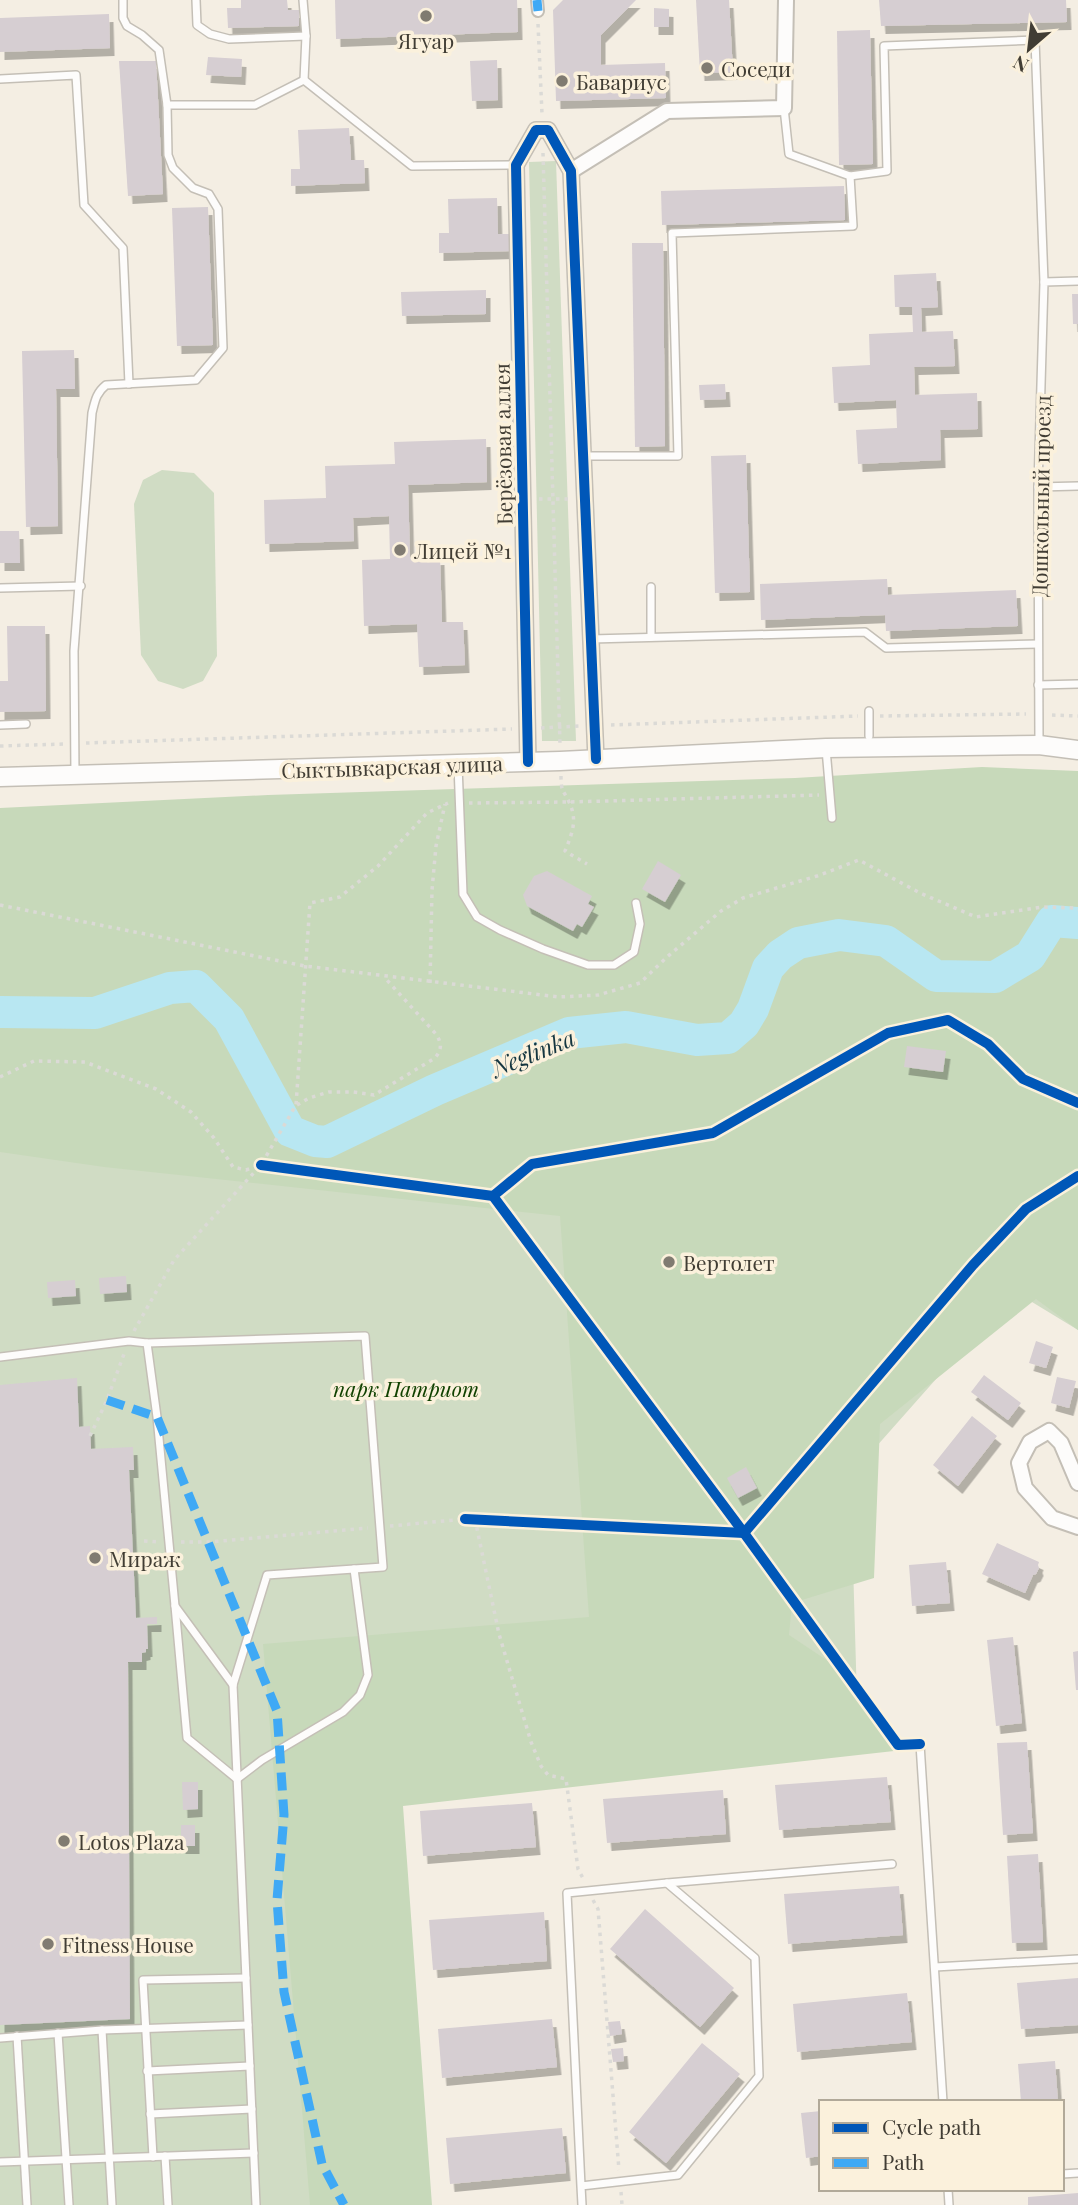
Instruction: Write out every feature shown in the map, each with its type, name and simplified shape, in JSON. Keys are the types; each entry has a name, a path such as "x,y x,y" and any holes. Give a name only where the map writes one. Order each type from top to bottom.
{"street":[{"path":"571,171 667,111 784,108 786,0"},
{"path":"516,164 539,130 548,130 571,171 596,759"},
{"name":"Берёзовая аллея","path":"516,164 528,762"},
{"name":"Сыктывкарская улица","path":"0,777 560,761 826,748 1039,745 1078,750"},
{"path":"1078,1483 1061,1443 1049,1431 1030,1442 1019,1463 1025,1488 1052,1518 1078,1527"}],"lane":[{"path":"75,775 74,651 95,398 99,390 106,385 196,380 223,348 218,209 209,194 193,188 173,168 168,155 167,105 159,50 127,26 123,18 123,0"},
{"path":"196,0 197,24 210,34 229,39 306,37"},
{"path":"303,0 306,37 304,80"},
{"name":"Дошкольный проезд","path":"850,176 887,171 884,46 1035,40 1044,282 1038,487 1039,745"},
{"path":"0,79 76,75 84,205 123,248 129,384"},
{"path":"167,105 255,104 304,80"},
{"path":"304,80 412,166 516,164"},
{"path":"583,456 678,456 673,233 853,226 850,176 789,154 784,108"},
{"path":"1044,282 1078,281"},
{"path":"1038,487 1078,486"},
{"path":"0,588 81,586"},
{"path":"651,587 651,637"},
{"path":"591,639 865,632 886,648 1038,644"},
{"path":"1038,685 1078,684"},
{"path":"869,711 869,736"},
{"path":"0,725 26,724"},
{"path":"826,748 831,818"},
{"path":"457,764 463,894 477,916 542,949 588,965 614,965 634,952 640,924 636,903"},
{"path":"0,1357 129,1341 147,1343 365,1336 383,1567 267,1575 233,1685 256,2205"},
{"path":"147,1343 157,1417 187,1738 237,1779"},
{"path":"237,1779 262,1760 343,1712 360,1695 368,1675 354,1569"},
{"path":"175,1606 233,1685"},
{"path":"920,1744 943,2100"},
{"path":"582,2205 566,1893 892,1864"},
{"path":"581,2186 678,2175 759,2076 755,1958 667,1883"},
{"path":"935,1967 1078,1959"},
{"path":"153,2157 144,1980 246,1978"},
{"path":"0,2038 248,2025"},
{"path":"102,2031 112,2205"},
{"path":"58,2033 69,2205"},
{"path":"18,2036 27,2205"},
{"path":"147,2071 250,2066"},
{"path":"150,2114 252,2109"},
{"path":"0,2162 254,2153"},
{"path":"164,2156 168,2205"}],"path":[{"path":"538,6 539,130 561,791 569,802 575,827 565,851 587,864"},
{"path":"523,499 585,500"},
{"path":"90,1436 129,1341 174,1260 261,1165 296,1105 310,903 341,897 378,866 427,813 445,803 829,795"},
{"path":"430,983 432,890 436,846 445,803"},
{"path":"0,905 306,966 559,997 598,995 640,984 721,911 743,898 817,876 859,860 920,893 976,917 1042,907 1078,910"},
{"path":"296,1105 329,1092 374,1095 435,1058 440,1051 441,1042 436,1034 383,976"},
{"path":"493,1196 532,1164 713,1133 888,1033 948,1020 988,1044 1023,1079 1078,1103"},
{"path":"0,1077 34,1061 85,1062 156,1089 191,1112 214,1138 233,1167 246,1170 261,1165 493,1196 898,1745 920,1744"},
{"path":"744,1533 973,1265 1026,1209 1078,1176"},
{"path":"144,1541 209,1542 475,1519 744,1533"},
{"path":"475,1519 499,1634 531,1742 541,1766 548,1775 566,1779 578,1869 598,1909 622,2205"}],"green space":[{"path":"556,161 576,741 542,741 529,162"},
{"path":"162,470 194,473 214,493 217,656 203,681 183,689 158,681 141,655 134,504 143,480"},
{"name":"парк Патриот","path":"982,767 1078,771 1078,1330 1036,1299 880,1424 874,1578 792,1603 789,1635 831,1663 894,1751 403,1806 432,2205 310,2205 263,1644 589,1617 560,1216 104,1167 0,1152 0,808 268,795 795,778"},
{"name":"парк Патриот","path":"1078,797 1078,1330 1014,1291 844,1483 853,1564 858,1734 389,1799 428,2205 0,2205 0,823"}],"building":[{"path":"241,0 287,0 288,10 299,10 299,26 228,28 227,8 241,8"},
{"name":"Ягуар","path":"335,0 517,0 518,32 336,39"},
{"path":"563,0 636,0 601,35 601,65 665,63 666,98 556,101 553,10"},
{"path":"696,0 729,0 733,72 700,73"},
{"path":"879,0 1066,0 1067,22 881,26"},
{"path":"654,8 669,9 669,27 654,27"},
{"path":"109,14 110,48 0,52 0,18"},
{"path":"870,30 873,164 839,165 837,31"},
{"path":"208,57 242,59 241,77 206,75"},
{"path":"497,60 498,100 472,101 470,61"},
{"path":"119,61 156,61 163,194 128,196"},
{"path":"349,128 351,160 364,160 365,183 291,186 291,169 300,169 298,130"},
{"path":"844,186 845,220 662,225 661,191"},
{"path":"497,198 498,234 512,234 512,251 439,253 439,233 449,233 448,199"},
{"path":"208,207 213,345 177,346 172,208"},
{"path":"632,243 663,243 665,446 635,447"},
{"path":"936,273 938,307 921,308 922,332 953,331 955,366 914,367 915,395 977,393 978,429 940,430 941,460 858,464 856,430 897,428 896,400 834,403 832,367 870,365 869,334 913,332 912,307 895,307 894,275"},
{"path":"486,290 486,314 402,316 401,292"},
{"path":"1072,294 1078,294 1078,324 1073,324"},
{"path":"74,350 75,389 56,389 58,526 26,527 22,351"},
{"path":"725,384 726,399 700,400 699,385"},
{"name":"Лицей №1","path":"486,439 487,482 408,485 410,558 440,557 442,622 463,622 465,665 419,667 417,624 364,626 362,560 390,559 389,516 353,518 354,541 265,544 264,500 326,498 325,466 395,464 394,442"},
{"path":"746,455 750,592 715,593 711,456"},
{"path":"0,531 19,531 20,563 0,563"},
{"path":"887,579 888,595 1016,590 1018,626 886,631 885,615 761,620 760,584"},
{"path":"7,626 45,626 46,711 0,712 0,681 8,681"},
{"path":"658,861 681,875 665,902 642,889"},
{"path":"547,871 592,896 588,904 594,907 582,927 577,924 573,931 527,906 523,895 534,876"},
{"path":"907,1046 946,1051 943,1072 904,1067"},
{"path":"126,1276 127,1292 100,1294 99,1278"},
{"path":"75,1280 76,1296 48,1298 47,1282"},
{"path":"1036,1341 1053,1347 1046,1368 1029,1363"},
{"path":"984,1375 1021,1403 1008,1420 971,1392"},
{"path":"1057,1377 1076,1381 1069,1408 1051,1403"},
{"name":"Lotos Plaza","path":"77,1378 79,1427 90,1426 91,1449 133,1447 134,1470 129,1470 136,1618 157,1617 157,1624 147,1624 148,1649 142,1653 142,1662 128,1662 130,2019 0,2025 0,1385"},
{"path":"972,1416 997,1436 958,1486 933,1465"},
{"path":"746,1467 757,1488 738,1498 727,1478"},
{"path":"997,1543 1039,1562 1039,1568 1025,1593 982,1574"},
{"path":"946,1562 950,1603 912,1606 909,1565"},
{"path":"1013,1637 1022,1723 996,1726 987,1640"},
{"path":"1078,1651 1078,1690 1076,1690 1073,1652"},
{"path":"1027,1742 1033,1833 1003,1835 997,1743"},
{"path":"887,1777 891,1822 779,1830 775,1785"},
{"path":"182,1782 198,1782 198,1809 183,1810"},
{"path":"723,1790 726,1834 607,1843 603,1799"},
{"path":"532,1803 536,1847 423,1856 420,1811"},
{"path":"181,1825 195,1825 195,1846 181,1846"},
{"path":"1038,1854 1043,1942 1012,1943 1007,1856"},
{"path":"899,1886 903,1935 788,1944 784,1894"},
{"path":"645,1909 734,1988 700,2027 610,1949"},
{"path":"544,1912 547,1961 433,1970 429,1920"},
{"path":"1078,1978 1078,2025 1021,2029 1017,1983"},
{"path":"907,1993 912,2042 797,2052 793,2004"},
{"path":"552,2019 557,2067 442,2078 438,2029"},
{"path":"620,2021 622,2034 610,2036 608,2022"},
{"path":"702,2043 740,2074 666,2163 629,2132"},
{"path":"623,2048 624,2061 613,2062 611,2049"},
{"path":"1055,2061 1058,2100 1021,2100 1018,2064"},
{"path":"819,2111 819,2156 806,2158 801,2113"},
{"path":"562,2128 566,2173 450,2184 446,2138"},
{"path":"1078,2193 1078,2205 1028,2205 1028,2197"}],"waterway":[{"name":"Neglinka","path":"0,1012 95,1013 170,988 196,986 229,1019 290,1131 315,1141 327,1142 435,1090 569,1033 626,1027 697,1040 728,1038 744,1024 753,1009 768,968 780,955 798,943 839,935 886,941 936,976 995,977 1030,956 1052,921 1078,923"}],"marked path":[{"path":"537,0 538,11"},
{"path":"107,1400 157,1417 277,1711 284,1815 277,1900 284,1992 322,2164 344,2205"}],"cycle path":[{"path":"528,762 516,165 536,130 548,130 571,171 596,759"},
{"path":"493,1196 532,1164 713,1133 888,1033 948,1020 988,1044 1023,1079 1078,1103"},
{"path":"261,1165 493,1196 898,1745 920,1744"},
{"path":"465,1519 744,1533 973,1265 1026,1209 1078,1176"}],"place":[{"name":"Ягуар","path":"426,16"},
{"name":"Соседи","path":"707,68"},
{"name":"Бавариус","path":"562,81"},
{"name":"Лицей №1","path":"400,550"},
{"name":"Вертолет","path":"669,1262"},
{"name":"Мираж","path":"95,1558"},
{"name":"Lotos Plaza","path":"64,1841"},
{"name":"Fitness House","path":"48,1944"}]}
